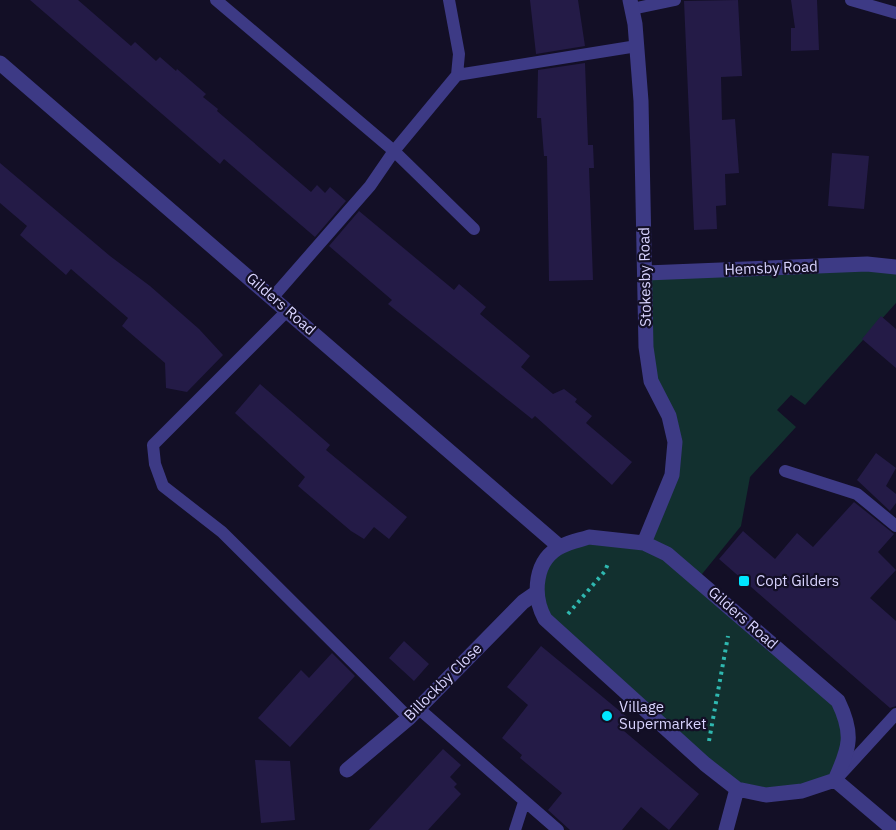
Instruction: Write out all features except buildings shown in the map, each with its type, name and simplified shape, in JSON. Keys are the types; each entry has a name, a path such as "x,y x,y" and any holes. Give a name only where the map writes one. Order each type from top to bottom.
{"street":[{"name":"Stokesby Road","path":"631,5 637,46 646,273 646,347 651,381 669,416 675,442 672,475 644,543"},
{"name":"Gilders Road","path":"0,63 560,547 589,537 606,537 644,543 667,554 734,609 838,701 849,725 846,756 835,780"},
{"name":"Hemsby Road","path":"646,273 867,264 896,267"},
{"path":"560,547 546,560 538,577 536,593 538,606 545,619 705,764 737,789 765,795 802,791 835,780 894,830"},
{"name":"Billockby Close","path":"347,770 414,713 523,602 536,593"},
{"path":"726,830 737,789"}],"lane":[{"path":"216,0 394,151 474,229"},
{"path":"273,297 370,186 394,151 457,75 459,54 449,0"},
{"path":"631,5 675,0"},
{"path":"851,0 896,13"},
{"path":"457,75 637,46"},
{"path":"288,310 153,445 154,464 163,486 222,532 414,713 558,830"},
{"path":"785,471 857,494 896,526"},
{"path":"835,780 896,714"},
{"path":"515,830 524,802"}],"path":[{"path":"556,628 605,571 609,561 606,537"},
{"path":"705,764 734,609"}],"green space":[{"path":"896,267 896,303 805,405 791,395 777,410 796,427 750,477 741,526 698,579 838,701 849,725 835,780 802,791 737,789 538,606 546,560 589,537 644,543 675,442 651,381 646,273"}],"place":[{"name":"Copt Gilders","path":"744,581"},
{"name":"Village Supermarket","path":"607,716"}]}
